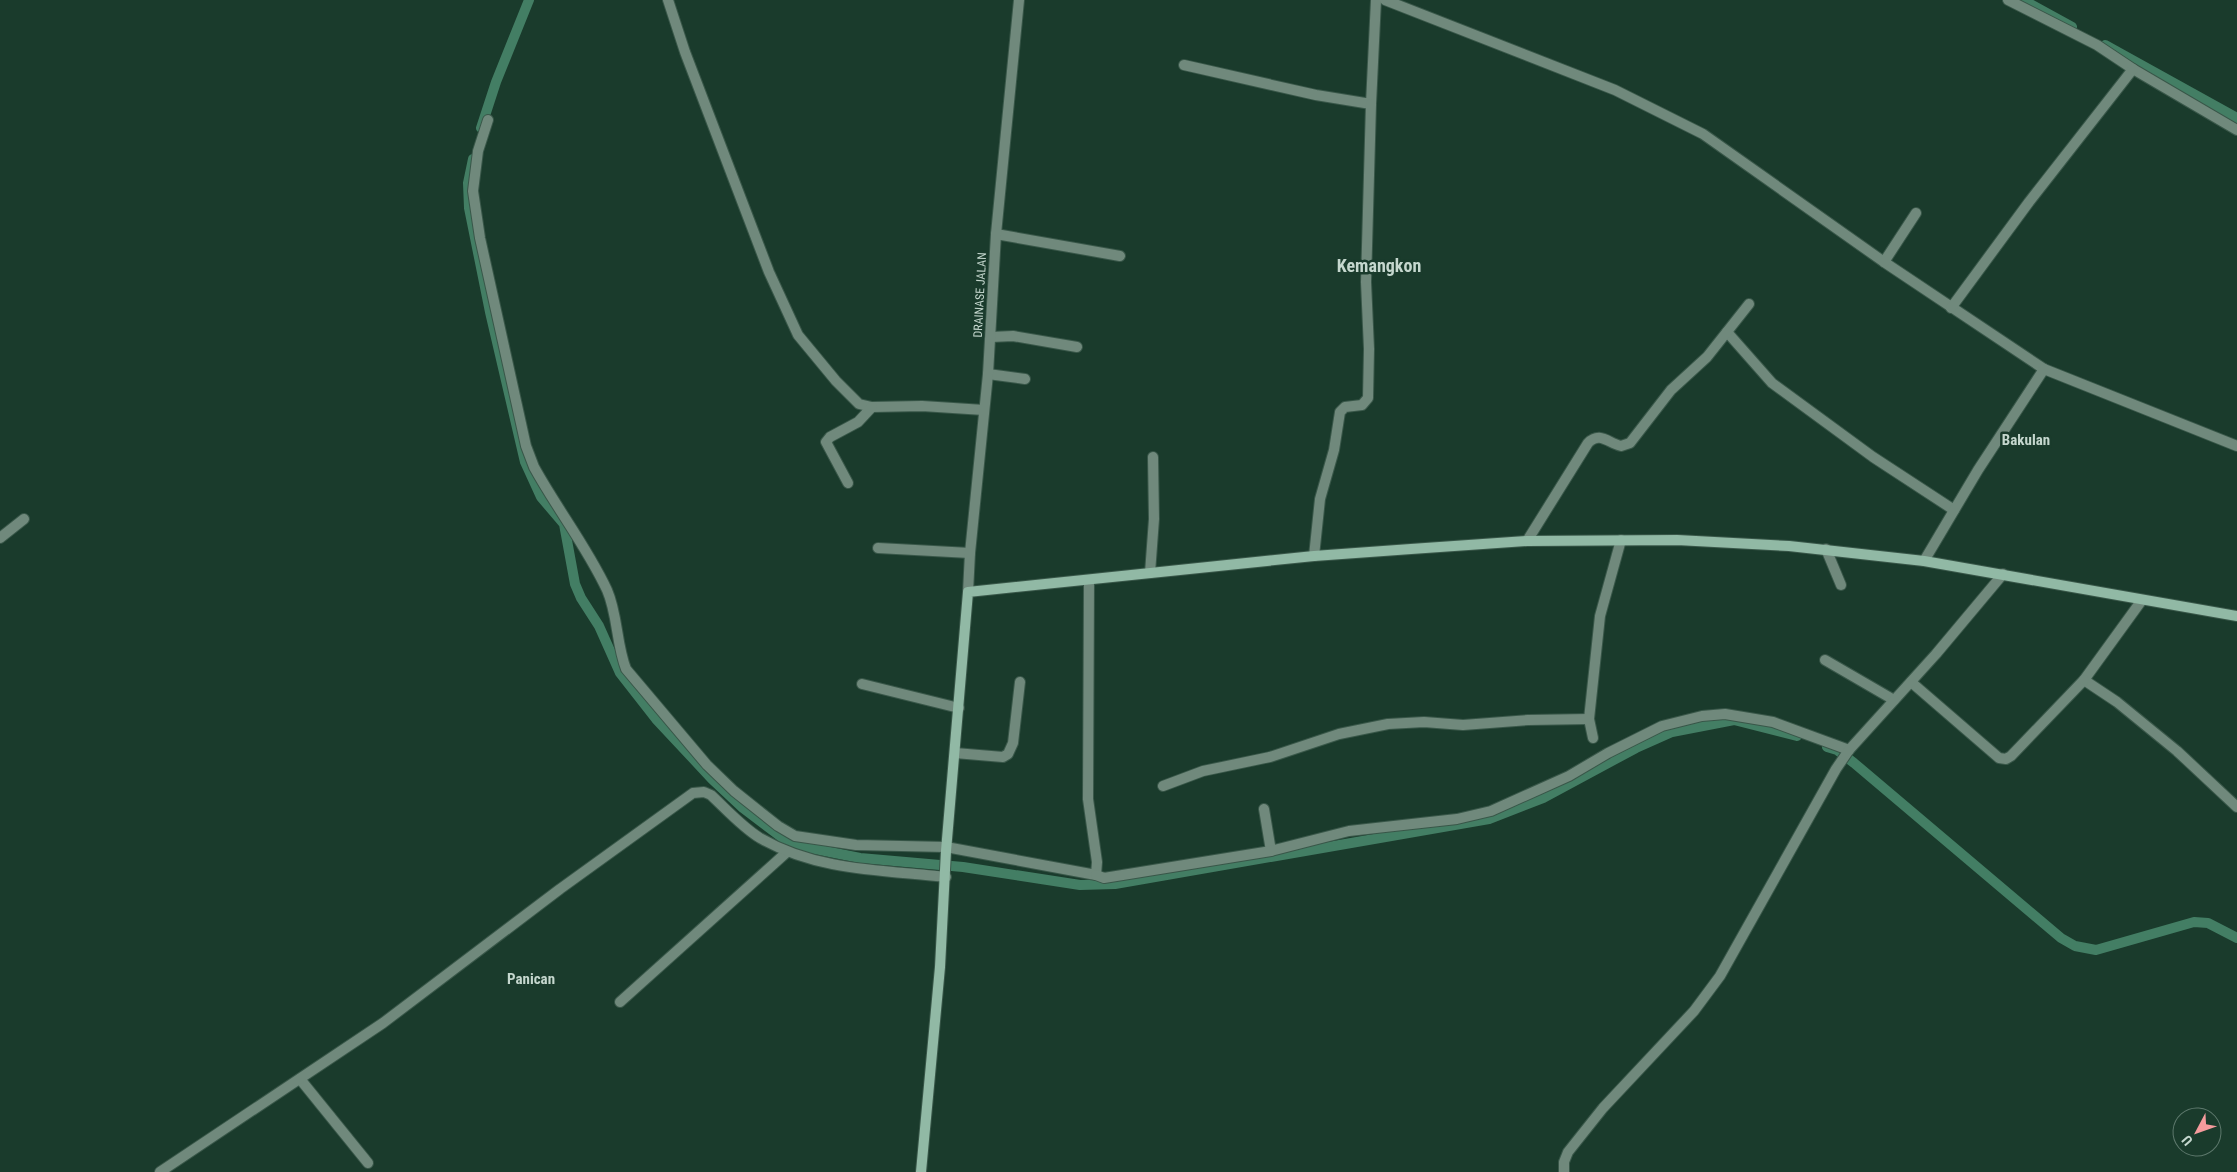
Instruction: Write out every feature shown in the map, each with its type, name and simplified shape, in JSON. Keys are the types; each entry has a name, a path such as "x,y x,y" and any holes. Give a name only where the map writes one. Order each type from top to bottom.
{"main road":[{"path":"921,1172 940,967 946,849 968,592 1314,556 1527,541 1677,540 1826,549 1924,561 2237,616"}],"street":[{"path":"668,0 685,52 770,272 798,335 859,404 984,410"},
{"name":"DRAINASE JALAN","path":"968,592 970,553 988,374 996,234 1019,0"},
{"path":"1314,556 1319,506 1325,476 1334,450 1340,412 1345,407 1362,405 1368,398 1369,349 1366,282 1376,0"},
{"path":"1385,0 1615,90 1703,134 1884,262 2044,369 2237,446"},
{"path":"2008,0 2097,45 2133,70 2237,130"},
{"path":"1184,65 1316,96 1371,104"},
{"path":"1951,308 2035,194 2133,70"},
{"path":"488,120 478,151 473,191 480,238 526,446 548,493 568,521 606,589 615,614 620,654 626,669 707,765 734,791 778,826 795,836 856,845 946,849 1096,875 1104,878 1271,851 1349,831 1457,819 1491,811 1569,776 1608,753 1662,726 1702,716 1725,714 1773,722 1846,754"},
{"path":"1884,262 1916,213"},
{"path":"996,234 1120,256"},
{"path":"1527,541 1588,442 1593,438 1601,437 1621,446 1630,443 1671,390 1707,357 1750,304"},
{"path":"1727,332 1772,383 1857,446 1954,510"},
{"path":"990,337 1013,336 1077,347"},
{"path":"1924,561 1978,470 2044,369"},
{"path":"988,374 1025,379"},
{"path":"848,483 826,442 830,437 858,422 872,406"},
{"path":"1150,573 1154,519 1153,457"},
{"path":"0,538 24,519"},
{"path":"1593,738 1589,720 1600,616 1621,540"},
{"path":"878,548 970,553"},
{"path":"1826,549 1841,585"},
{"path":"1564,1172 1564,1162 1568,1152 1603,1108 1694,1011 1720,976 1846,754 1911,682 2003,574"},
{"path":"1089,580 1088,799 1097,862 1096,875"},
{"path":"1911,682 1999,758 2006,759 2084,680 2142,600"},
{"path":"1825,660 1894,700"},
{"path":"2084,680 2117,702 2177,751 2237,807"},
{"path":"955,753 1003,757 1008,754 1013,742 1020,682"},
{"path":"862,684 958,708"},
{"path":"1163,786 1203,771 1270,757 1339,734 1388,724 1424,722 1462,725 1528,720 1589,720"},
{"path":"160,1172 383,1023 560,889 693,793 704,792 710,795 758,836 787,852 816,862 946,877"},
{"path":"1264,809 1271,851"},
{"path":"620,1002 787,852"},
{"path":"300,1079 368,1162"}],"waterway":[{"path":"481,128 496,82 529,0"},
{"path":"2023,0 2072,27"},
{"path":"2105,45 2237,118"},
{"path":"473,159 468,183 469,208 490,312 525,462 541,497 564,524 575,584 581,598 599,626 620,673 656,719 712,779 743,808 784,839 810,848 860,858 963,867 1080,885 1115,884 1489,819 1543,798 1636,748 1672,732 1734,720 1797,736"},
{"path":"1827,747 1837,750 1854,763 2061,938 2075,946 2096,950 2194,922 2208,923 2237,938"}],"district":[{"name":"Kemangkon","path":"1379,265"},
{"name":"Bakulan","path":"2026,440"},
{"name":"Panican","path":"531,979"}]}
